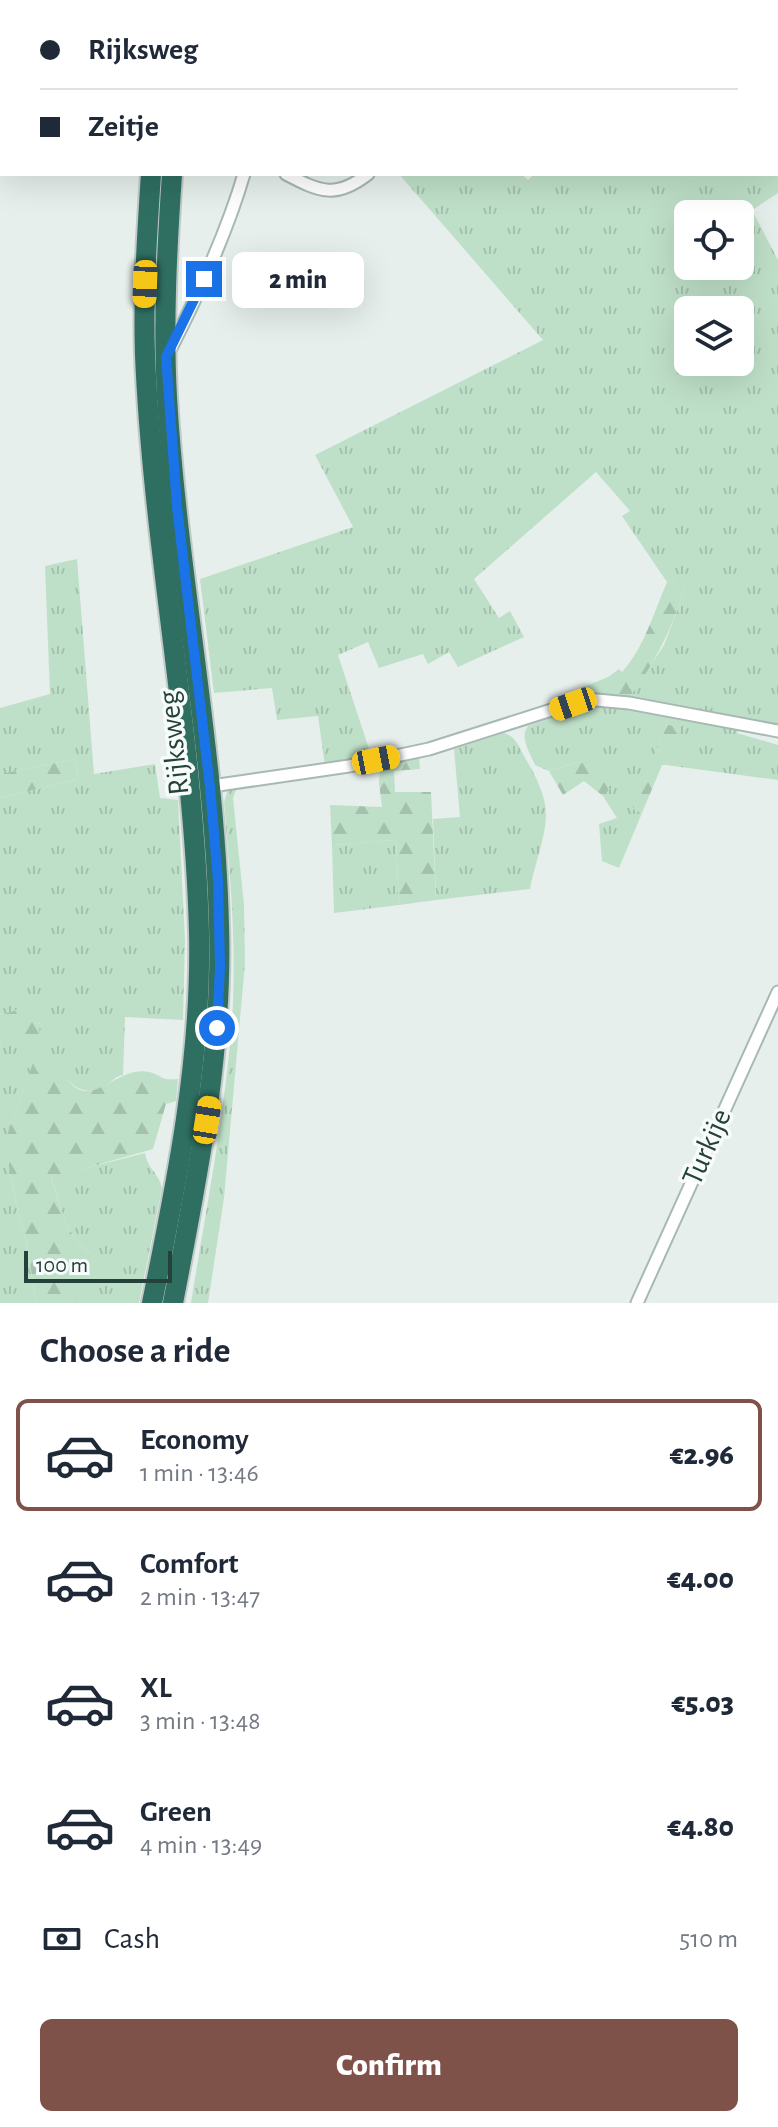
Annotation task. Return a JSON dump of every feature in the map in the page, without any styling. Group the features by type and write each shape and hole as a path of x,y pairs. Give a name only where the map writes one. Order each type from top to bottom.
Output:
{"highway":[{"name":"Rijksweg","path":"151,176 145,307 148,400 189,789 199,933 197,1022 184,1132 152,1303"},
{"name":"Rijksweg","path":"172,176 167,250 166,357 177,507 210,787 219,928 216,1048 203,1145 173,1303"}],"street":[{"path":"166,357 211,262 234,208 243,176"},
{"path":"291,176 326,191 346,188 365,176"},
{"path":"189,789 349,766 429,749 586,699 629,703 778,731"},
{"name":"Turkije","path":"637,1303 778,992"}],"green space":[{"path":"401,176 523,176 528,180 532,176 778,176 778,193 754,209 754,200 674,200 674,280 754,280 754,214 778,260 778,726 629,698 664,645 686,587 675,577 667,582 622,516 630,511 596,472 474,579 499,618 510,611 524,637 458,667 449,652 428,664 423,654 379,668 368,642 338,655 372,758 325,766 318,716 277,720 272,688 214,693 200,579 353,527 315,455 543,340"},
{"path":"77,559 94,774 155,764 160,798 178,800 185,940 183,1020 125,1017 123,1075 99,1089 81,1089 62,1071 33,1064 8,1132 8,1162 27,1244 36,1303 0,1303 0,1047 3,1036 40,1023 20,1009 0,1015 0,798 78,779 75,759 0,774 0,708 50,694 45,566"},
{"path":"675,577 683,580 686,587 680,603 655,658 629,698 582,696 579,693 581,688 619,669 622,672 630,662 648,629 667,582"},
{"path":"591,704 631,708 738,729 737,733 778,745 778,780 666,765 679,729 667,724 634,809 642,813 619,868 602,861 599,824 617,818 603,796 609,789 580,762 549,771 535,765 525,740 528,726"},
{"path":"667,724 680,729 642,813 633,809"},
{"path":"504,733 518,745 544,799 544,832 530,889 436,900 433,819 460,817 454,749"},
{"path":"419,757 420,769 394,771 395,792 431,792 436,900 399,905 396,840 332,845 330,805 382,807 380,765"},
{"path":"75,759 78,779 0,798 0,774"},
{"path":"580,762 593,768 610,789 603,796 584,781 563,795 549,771"},
{"path":"237,787 233,798 244,905 245,963 224,1198 208,1303 191,1303 229,1056 233,938 224,802 228,790"},
{"path":"396,840 399,905 334,913 332,845"},
{"path":"20,1009 38,1012 40,1037 3,1036 0,1047 0,1015"},
{"path":"33,1063 63,1071 72,1085 82,1090 92,1091 136,1072 178,1079 176,1101 166,1104 153,1149 51,1178 66,1224 77,1242 97,1262 98,1272 90,1283 90,1303 36,1303 27,1244 8,1162 8,1132"},
{"path":"145,1153 162,1188 139,1303 90,1303 90,1283 97,1272 93,1255 77,1242 66,1224 51,1177"}],"route":[{"path":"204,279 166,357 177,507 218,881 220,967 217,1028"}]}
